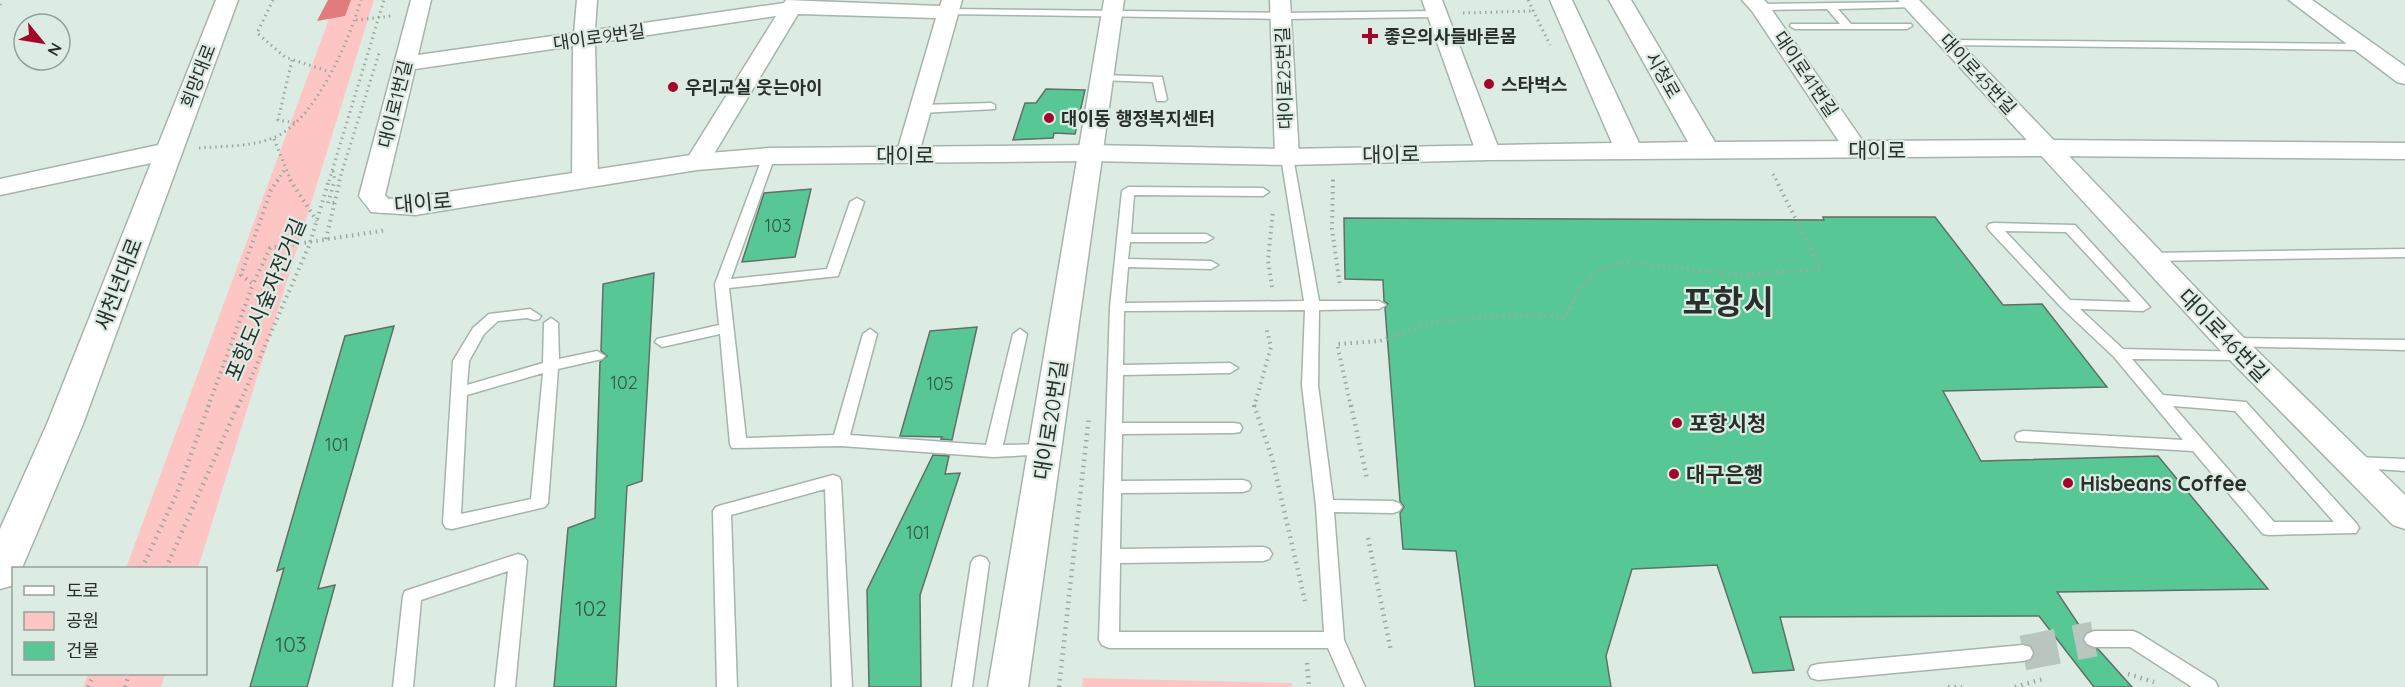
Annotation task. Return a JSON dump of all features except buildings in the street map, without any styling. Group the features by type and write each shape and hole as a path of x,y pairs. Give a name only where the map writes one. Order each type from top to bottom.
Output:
{"street":[{"name":"희망대로","path":"168,151 227,0"},
{"name":"대이로1번길","path":"387,217 372,196 421,0"},
{"path":"585,179 584,40 587,0"},
{"path":"1561,0 1629,151"},
{"name":"시청로","path":"1620,0 1706,150"},
{"path":"2299,0 2405,77"},
{"name":"대이로41번길","path":"1756,3 1857,150"},
{"path":"697,162 794,4"},
{"name":"대이로9번길","path":"405,64 584,40 794,4 950,6"},
{"path":"908,155 950,6"},
{"name":"대이로20번길","path":"1008,687 1113,7"},
{"path":"1434,7 1488,152"},
{"name":"대이로25번길","path":"1282,8 1287,157"},
{"name":"대이로45번길","path":"1909,10 1950,43 2048,148"},
{"name":"대이로","path":"387,217 415,206 697,162 769,156 1091,153 1287,157 1488,152 2048,148 2405,151"},
{"name":"대이로46번길","path":"2048,148 2237,349 2349,463 2405,516"},
{"path":"0,187 168,151"},
{"name":"새천년대로","path":"0,574 65,424 168,151"}],"lane":[{"path":"1756,3 1909,10"},
{"path":"950,6 1434,7"},
{"path":"1830,6 1848,27"},
{"path":"1795,26 1848,27 1909,10"},
{"path":"1950,43 2365,47"},
{"path":"1102,78 1158,79 1161,99"},
{"path":"921,109 991,107"},
{"path":"769,156 722,284 738,444 841,440 993,451 1045,450"},
{"path":"1287,157 1312,305 1310,385 1325,506 1334,640 1355,687"},
{"path":"1268,196 1128,191 1117,307 1109,640 1334,640"},
{"path":"722,284 833,273 857,202"},
{"path":"2066,304 2143,307 2070,228 1994,227 2066,304 2119,354 2158,400 2270,529 2350,528 2240,406 2158,400"},
{"path":"1124,238 1206,238"},
{"path":"2149,257 2405,253"},
{"path":"1122,263 1211,265"},
{"path":"1117,307 1379,304"},
{"path":"534,316 530,313 494,317 478,331 461,361 452,523 539,503 551,366 551,323"},
{"path":"662,342 727,328"},
{"path":"841,440 870,334"},
{"path":"993,451 1020,334"},
{"path":"2119,354 2405,345"},
{"path":"460,392 551,366 597,356"},
{"path":"1116,370 1230,368"},
{"path":"1114,429 1234,428"},
{"path":"2023,438 2199,446"},
{"path":"2349,463 2405,465"},
{"path":"727,687 722,511 833,481 842,687"},
{"path":"1113,487 1243,486"},
{"path":"1325,506 1393,507"},
{"path":"1111,556 1263,554"},
{"path":"403,687 412,596 518,561 505,687"},
{"path":"962,687 980,563"},
{"path":"2094,639 2133,639 2208,687"},
{"path":"1818,672 2023,653"}],"path":[{"path":"0,4 2,0"},
{"path":"273,0 257,33 285,57 330,72"},
{"path":"168,151 274,139 297,123 330,72 356,20 361,0"},
{"name":"포항도시숲자전거길","path":"166,567 310,243 384,0"},
{"path":"1434,7 1534,11"},
{"path":"388,26 394,8"},
{"path":"356,20 391,16"},
{"path":"326,239 334,203 381,45"},
{"path":"292,59 278,120 297,123"},
{"path":"274,139 292,184 316,222"},
{"path":"333,167 335,181 328,203 334,203"},
{"path":"253,284 241,274 271,190 285,168"},
{"path":"1367,479 1337,344 1380,341 1433,322 1516,315 1565,317 1579,286 1597,270 1614,263 1656,262 1714,273 1769,276 1821,269 1773,174"},
{"path":"1332,179 1332,229 1341,288"},
{"path":"1268,196 1268,260 1272,289"},
{"path":"142,567 177,493 253,284 270,248 326,239 387,217"},
{"path":"1266,327 1271,347 1254,406 1272,458 1305,604"},
{"path":"1059,687 1089,410"},
{"path":"1368,538 1391,651"},
{"path":"1307,663 1309,687"},
{"path":"2128,674 2158,683"},
{"path":"2015,687 2043,678"},
{"path":"1948,687 1962,687"}],"green space":[{"path":"336,0 374,0 198,567 126,567"},
{"path":"88,675 165,675 161,687 83,687"},
{"path":"1083,678 1292,683 1292,687 1082,687"}],"shaded area":[{"path":"328,0 351,0 345,16 317,21"}],"tunnel":[{"path":"2023,653 2094,639"}],"place":[{"name":"좋은의사들바른몸","path":"1370,36"},
{"name":"스타벅스","path":"1489,84"},
{"name":"우리교실 웃는아이","path":"673,87"},
{"name":"대이동 행정복지센터","path":"1049,118"},
{"name":"포항시청","path":"1677,423"},
{"name":"대구은행","path":"1674,474"},
{"name":"Hisbeans Coffee","path":"2068,483"}],"district":[{"name":"포항시","path":"1728,301"}]}
